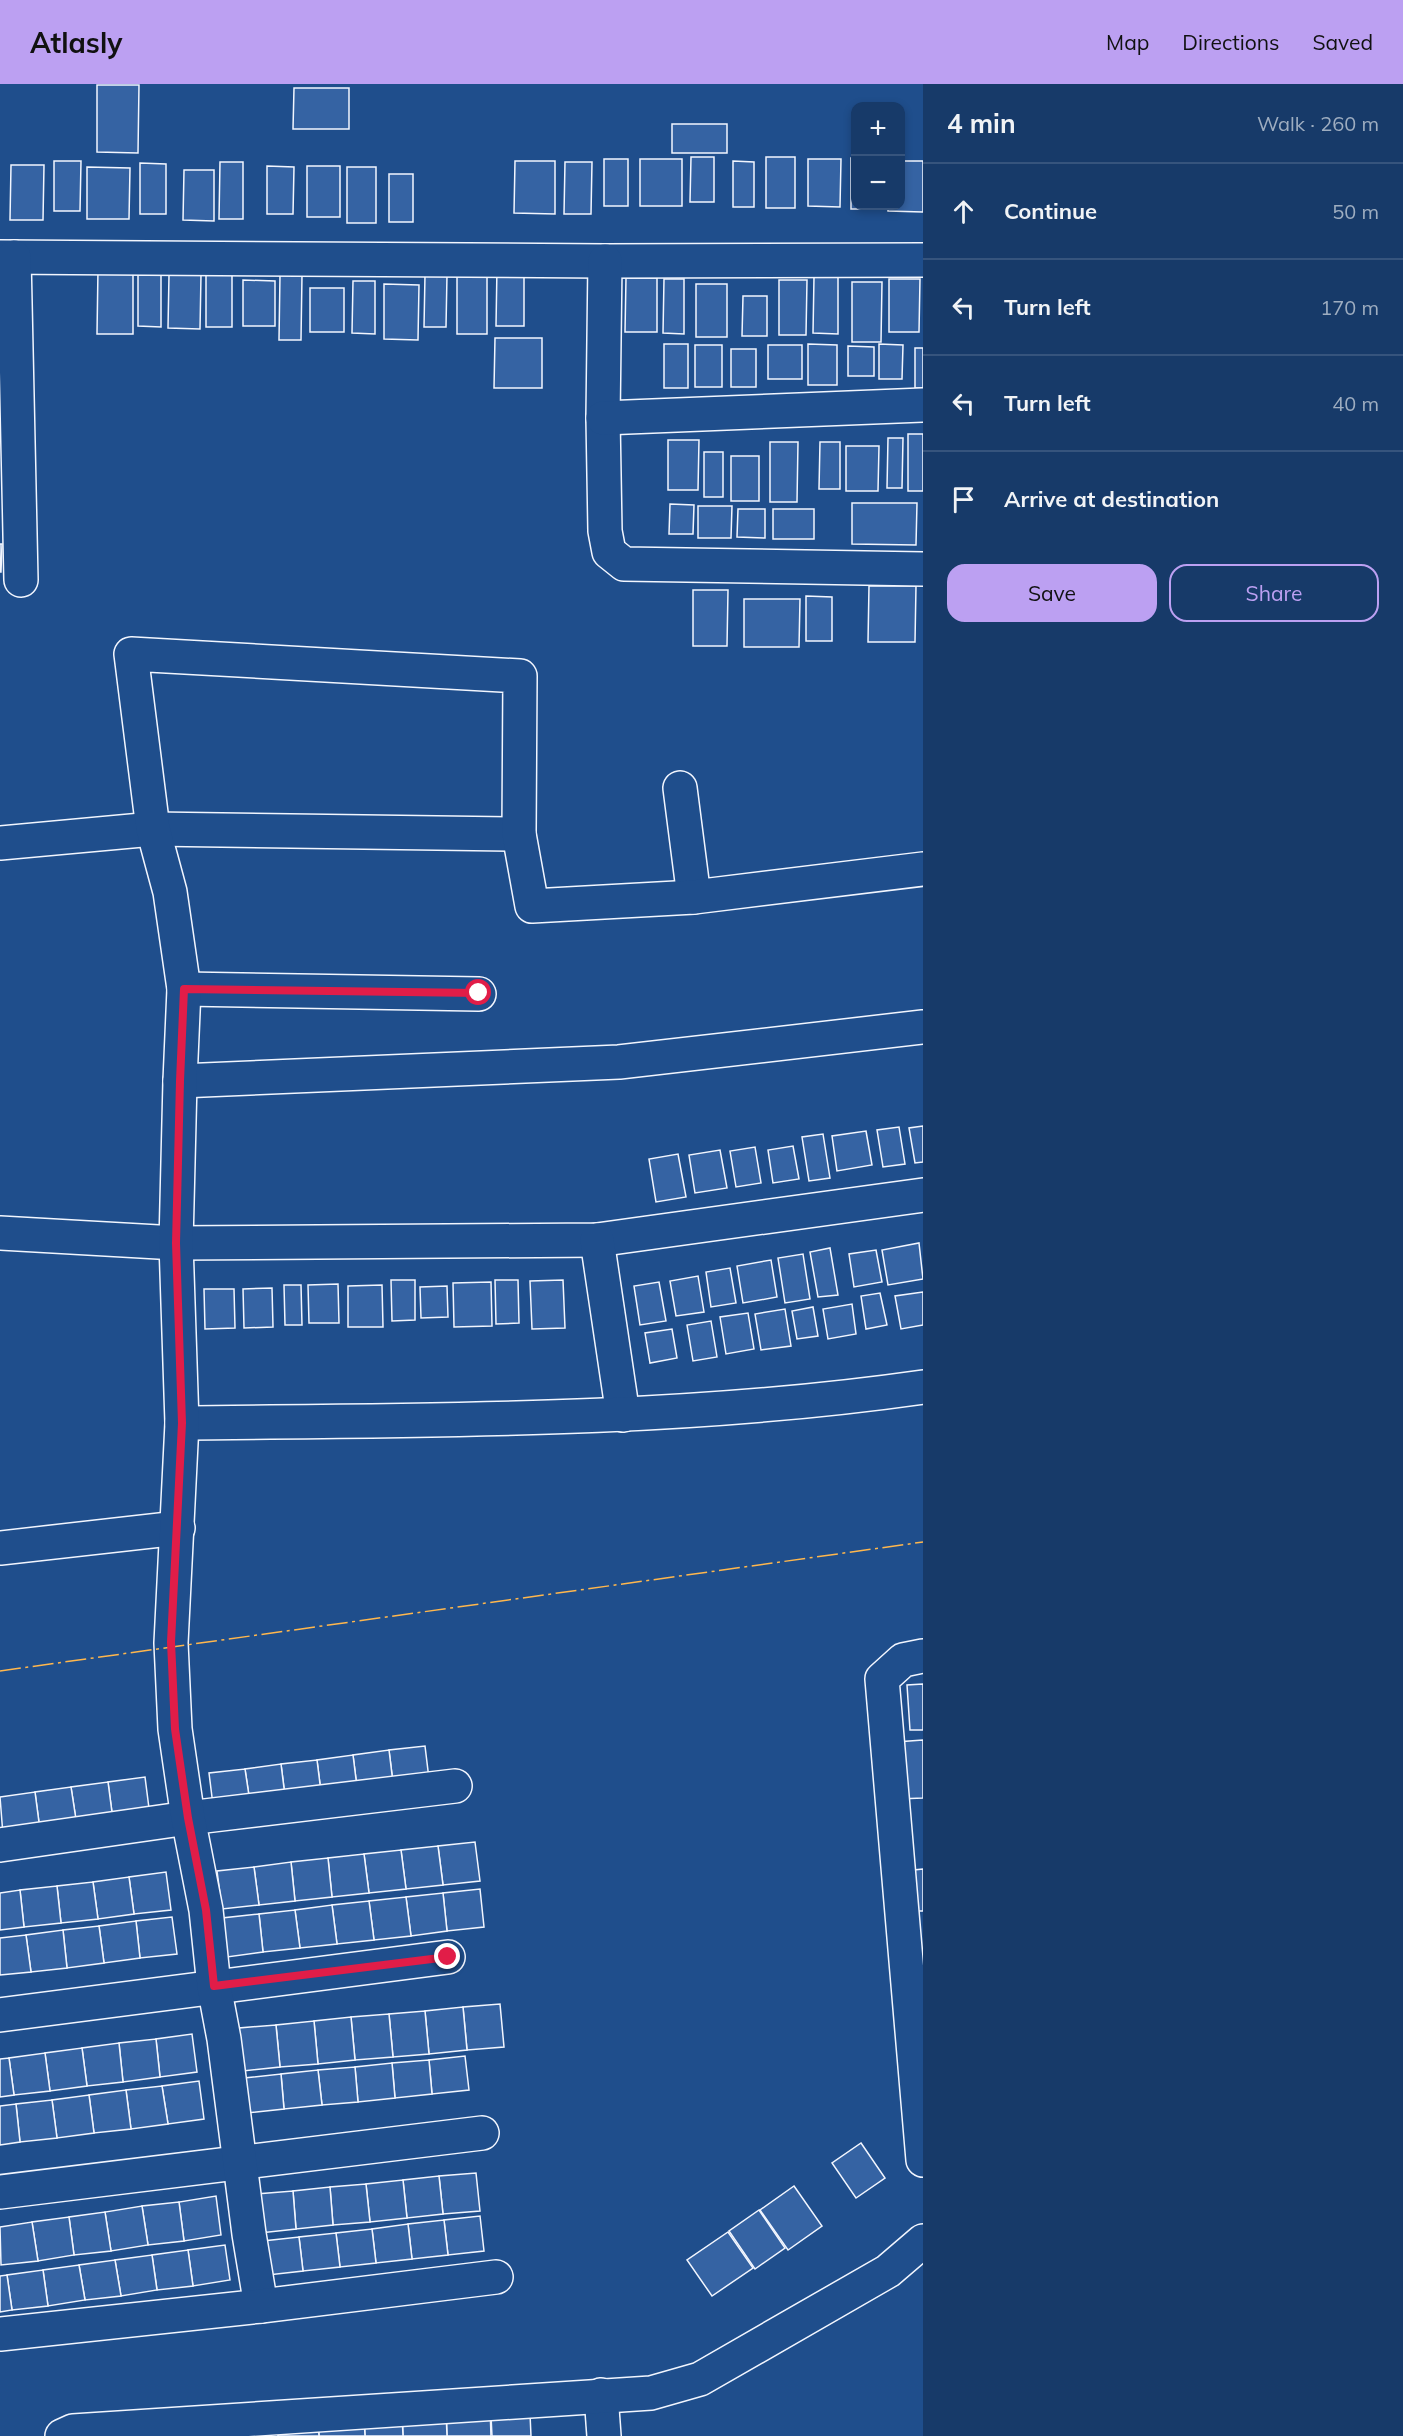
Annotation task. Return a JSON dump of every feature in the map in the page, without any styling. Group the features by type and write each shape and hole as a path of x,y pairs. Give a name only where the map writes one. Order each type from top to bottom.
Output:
{"street":[{"path":"21,580 7,257 605,261 923,260"},
{"path":"605,261 603,418 605,531 609,552 624,564 923,569"},
{"path":"603,418 923,405"},
{"path":"261,2306 239,2162 224,2039 214,1986 206,1910 188,1818 175,1729 171,1642 182,1423 176,1243 184,989 170,892 153,829 131,654 520,676 519,834 532,906 694,897 923,869"},
{"path":"680,788 694,897"},
{"path":"0,843 153,829 519,834"},
{"path":"184,989 479,993"},
{"path":"180,1081 619,1062 923,1028"},
{"path":"0,1233 176,1243 597,1240 923,1195"},
{"path":"597,1240 623,1414"},
{"path":"182,1423 462,1420 623,1414 853,1397 923,1387"},
{"path":"0,1548 178,1528"},
{"path":"923,1656 903,1660 882,1679 910,1853 923,2160"},
{"path":"0,1845 188,1818 455,1786"},
{"path":"0,2015 448,1957"},
{"path":"0,2192 482,2133"},
{"path":"62,2436 73,2431 84,2430 651,2393 700,2379 888,2271 923,2241"},
{"path":"0,2334 261,2306 496,2277"},
{"path":"601,2396 603,2436"}],"building":[{"path":"97,85 139,85 138,153 97,152"},
{"path":"294,88 349,88 349,129 293,129"},
{"path":"672,124 727,124 727,153 672,153"},
{"path":"691,157 714,157 714,202 690,202"},
{"path":"766,157 795,157 795,208 766,208"},
{"path":"604,159 628,159 628,206 604,206"},
{"path":"640,159 682,159 682,206 640,206"},
{"path":"808,159 841,159 840,207 808,206"},
{"path":"54,161 81,161 80,211 54,211"},
{"path":"515,161 555,161 555,214 514,213"},
{"path":"733,161 754,162 754,207 733,207"},
{"path":"905,161 923,161 923,212 888,211 905,210"},
{"path":"220,162 243,162 243,219 219,219"},
{"path":"565,162 592,162 591,214 564,214"},
{"path":"140,163 166,164 166,214 140,214"},
{"path":"11,165 44,165 43,220 10,220"},
{"path":"267,166 294,167 293,214 267,214"},
{"path":"307,166 340,166 340,217 307,217"},
{"path":"87,167 130,168 129,219 87,219"},
{"path":"347,167 376,167 376,223 347,223"},
{"path":"184,170 214,170 214,221 183,220"},
{"path":"389,174 413,174 413,222 389,222"},
{"path":"497,267 524,267 524,326 496,326"},
{"path":"98,269 133,269 133,334 97,334"},
{"path":"206,273 232,273 232,327 206,327"},
{"path":"138,275 161,275 161,327 138,326"},
{"path":"169,275 201,275 200,329 168,328"},
{"path":"280,275 302,275 301,340 279,340"},
{"path":"425,275 447,275 446,327 424,327"},
{"path":"457,276 487,277 487,334 457,334"},
{"path":"814,277 838,277 838,334 813,333"},
{"path":"626,278 657,278 657,332 625,332"},
{"path":"664,279 684,279 684,334 663,333"},
{"path":"889,279 920,279 919,332 889,332"},
{"path":"243,280 275,281 275,326 243,326"},
{"path":"779,280 807,280 806,335 779,335"},
{"path":"353,281 375,281 375,334 352,333"},
{"path":"852,282 882,282 881,342 852,342"},
{"path":"384,284 419,285 418,340 384,339"},
{"path":"696,284 727,284 727,337 696,337"},
{"path":"310,288 344,288 344,332 310,332"},
{"path":"743,296 767,296 767,336 742,336"},
{"path":"495,338 542,338 542,388 494,388"},
{"path":"664,344 688,344 688,388 664,388"},
{"path":"808,344 837,345 837,385 808,385"},
{"path":"879,344 903,345 902,379 879,379"},
{"path":"695,345 722,345 722,387 695,387"},
{"path":"768,345 802,345 802,379 768,379"},
{"path":"848,346 874,347 874,376 848,376"},
{"path":"915,348 923,348 923,388 915,388"},
{"path":"731,349 756,349 756,387 731,387"},
{"path":"908,434 923,434 923,491 908,491"},
{"path":"888,438 903,438 902,488 887,488"},
{"path":"668,440 699,440 698,490 668,490"},
{"path":"770,442 798,442 797,502 770,502"},
{"path":"820,442 840,442 840,489 819,489"},
{"path":"846,446 879,446 878,491 846,491"},
{"path":"704,452 723,452 723,497 704,497"},
{"path":"731,456 759,456 759,501 731,501"},
{"path":"852,503 917,503 916,545 852,544"},
{"path":"670,504 694,505 693,534 669,534"},
{"path":"698,506 732,506 731,538 698,538"},
{"path":"738,509 765,509 765,538 737,537"},
{"path":"773,509 814,509 814,539 773,539"},
{"path":"0,544 2,544 1,572 0,572"},
{"path":"869,586 916,586 915,642 868,642"},
{"path":"693,590 728,590 727,646 693,646"},
{"path":"806,596 832,597 832,641 806,641"},
{"path":"744,599 800,599 799,647 744,647"},
{"path":"923,1126 923,1162 915,1163 909,1128"},
{"path":"899,1127 905,1164 883,1167 877,1130"},
{"path":"866,1131 872,1165 837,1171 832,1136"},
{"path":"823,1134 830,1178 809,1181 802,1137"},
{"path":"793,1146 799,1179 773,1183 768,1150"},
{"path":"755,1147 761,1183 736,1187 730,1151"},
{"path":"720,1150 727,1188 695,1193 689,1155"},
{"path":"678,1154 686,1197 656,1202 649,1159"},
{"path":"919,1243 923,1279 888,1285 882,1250"},
{"path":"830,1248 838,1295 818,1297 810,1252"},
{"path":"876,1250 882,1282 854,1287 849,1254"},
{"path":"803,1254 810,1299 785,1303 778,1258"},
{"path":"771,1260 777,1297 743,1303 737,1266"},
{"path":"730,1268 736,1303 711,1307 706,1272"},
{"path":"698,1276 704,1312 676,1316 670,1281"},
{"path":"391,1280 415,1280 415,1320 392,1321"},
{"path":"495,1280 518,1280 519,1323 496,1324"},
{"path":"563,1280 565,1328 532,1329 530,1281"},
{"path":"491,1282 492,1326 454,1327 453,1283"},
{"path":"659,1282 666,1321 640,1325 634,1286"},
{"path":"338,1284 339,1323 309,1323 308,1285"},
{"path":"284,1285 301,1285 302,1325 285,1325"},
{"path":"382,1285 383,1327 348,1327 348,1286"},
{"path":"447,1286 448,1317 421,1318 420,1287"},
{"path":"272,1288 273,1327 244,1328 243,1289"},
{"path":"204,1289 234,1289 235,1328 205,1329"},
{"path":"923,1292 923,1325 901,1329 895,1296"},
{"path":"880,1293 887,1325 866,1329 861,1296"},
{"path":"852,1304 856,1334 828,1339 823,1309"},
{"path":"813,1307 818,1336 797,1339 792,1311"},
{"path":"785,1309 791,1346 761,1350 755,1314"},
{"path":"748,1313 754,1349 726,1354 720,1317"},
{"path":"711,1321 717,1357 693,1361 687,1325"},
{"path":"672,1329 677,1358 650,1363 645,1333"},
{"path":"923,1684 923,1730 910,1730 907,1685"},
{"path":"923,1740 923,1798 899,1799 896,1742"},
{"path":"425,1746 430,1787 394,1791 389,1750"},
{"path":"389,1750 394,1791 358,1795 353,1755"},
{"path":"353,1755 358,1795 322,1800 317,1760"},
{"path":"317,1760 322,1800 286,1804 281,1764"},
{"path":"281,1764 286,1804 251,1809 245,1769"},
{"path":"245,1769 251,1809 214,1813 209,1773"},
{"path":"145,1777 150,1816 113,1820 108,1782"},
{"path":"108,1782 113,1820 77,1826 71,1787"},
{"path":"71,1787 77,1826 40,1830 35,1792"},
{"path":"35,1792 40,1830 3,1835 0,1797"},
{"path":"475,1842 480,1881 443,1885 438,1846"},
{"path":"438,1846 443,1885 406,1889 401,1850"},
{"path":"401,1850 406,1889 369,1893 364,1854"},
{"path":"364,1854 369,1893 332,1897 328,1858"},
{"path":"328,1858 332,1897 295,1901 291,1862"},
{"path":"291,1862 295,1901 259,1905 254,1867"},
{"path":"254,1867 259,1905 222,1909 217,1871"},
{"path":"923,1869 923,1911 916,1911 914,1870"},
{"path":"166,1872 171,1910 134,1914 129,1877"},
{"path":"129,1877 134,1914 98,1919 93,1882"},
{"path":"93,1882 98,1919 61,1923 57,1886"},
{"path":"57,1886 61,1923 24,1927 20,1890"},
{"path":"480,1889 484,1927 447,1931 443,1893"},
{"path":"20,1890 24,1927 0,1930 0,1893"},
{"path":"443,1893 447,1931 411,1936 406,1897"},
{"path":"406,1897 411,1936 374,1940 369,1901"},
{"path":"369,1901 374,1940 337,1944 332,1905"},
{"path":"332,1905 337,1944 300,1948 295,1910"},
{"path":"295,1910 300,1948 263,1952 259,1914"},
{"path":"259,1914 263,1952 227,1957 222,1918"},
{"path":"172,1917 177,1954 140,1958 136,1921"},
{"path":"136,1921 140,1958 104,1963 99,1926"},
{"path":"99,1926 104,1963 67,1968 63,1930"},
{"path":"63,1930 67,1968 31,1972 26,1935"},
{"path":"26,1935 31,1972 0,1975 0,1938"},
{"path":"500,2004 504,2047 467,2050 463,2007"},
{"path":"463,2007 467,2050 429,2054 425,2011"},
{"path":"425,2011 429,2054 393,2057 389,2014"},
{"path":"389,2014 393,2057 355,2060 351,2017"},
{"path":"351,2017 355,2060 318,2064 314,2021"},
{"path":"314,2021 318,2064 280,2067 276,2025"},
{"path":"276,2025 280,2067 243,2071 239,2028"},
{"path":"192,2034 197,2072 160,2077 156,2039"},
{"path":"156,2039 160,2077 123,2082 119,2043"},
{"path":"119,2043 123,2082 87,2086 82,2048"},
{"path":"82,2048 87,2086 50,2091 45,2053"},
{"path":"45,2053 50,2091 14,2095 9,2058"},
{"path":"465,2056 469,2090 432,2094 429,2060"},
{"path":"9,2058 14,2095 0,2097 0,2059"},
{"path":"429,2060 432,2094 395,2098 392,2063"},
{"path":"392,2063 395,2098 358,2102 355,2067"},
{"path":"355,2067 358,2102 322,2105 318,2070"},
{"path":"318,2070 322,2105 284,2109 281,2074"},
{"path":"281,2074 284,2109 247,2113 244,2078"},
{"path":"199,2081 204,2119 168,2124 162,2086"},
{"path":"162,2086 168,2124 131,2129 126,2090"},
{"path":"126,2090 131,2129 94,2133 89,2095"},
{"path":"89,2095 94,2133 57,2138 52,2100"},
{"path":"52,2100 57,2138 20,2142 16,2104"},
{"path":"16,2104 20,2142 0,2145 0,2106"},
{"path":"861,2143 885,2178 856,2198 832,2163"},
{"path":"476,2173 480,2211 443,2214 439,2176"},
{"path":"439,2176 443,2214 407,2218 403,2180"},
{"path":"403,2180 407,2218 370,2222 366,2184"},
{"path":"366,2184 370,2222 333,2225 330,2187"},
{"path":"794,2186 822,2226 788,2250 760,2210"},
{"path":"330,2187 333,2225 296,2229 293,2191"},
{"path":"293,2191 296,2229 260,2233 256,2194"},
{"path":"216,2196 221,2235 184,2241 179,2202"},
{"path":"179,2202 184,2241 148,2245 142,2206"},
{"path":"142,2206 148,2245 111,2251 105,2212"},
{"path":"759,2210 785,2248 755,2269 729,2231"},
{"path":"105,2212 111,2251 74,2255 69,2217"},
{"path":"480,2216 484,2251 448,2255 444,2220"},
{"path":"69,2217 74,2255 38,2261 32,2222"},
{"path":"444,2220 448,2255 412,2259 408,2224"},
{"path":"32,2222 38,2261 1,2265 0,2227"},
{"path":"408,2224 412,2259 376,2263 372,2229"},
{"path":"372,2229 376,2263 340,2267 336,2233"},
{"path":"728,2232 753,2268 712,2296 687,2260"},
{"path":"336,2233 340,2267 303,2271 299,2237"},
{"path":"299,2237 303,2271 268,2275 263,2241"},
{"path":"225,2245 230,2280 193,2286 188,2250"},
{"path":"188,2250 193,2286 157,2290 152,2255"},
{"path":"152,2255 157,2290 121,2296 115,2260"},
{"path":"115,2260 121,2296 85,2300 79,2265"},
{"path":"79,2265 85,2300 48,2306 43,2270"},
{"path":"43,2270 48,2306 12,2310 7,2275"},
{"path":"7,2275 12,2310 0,2312 0,2276"},
{"path":"490,2407 491,2436 447,2436 446,2409"},
{"path":"446,2410 447,2436 403,2436 402,2412"},
{"path":"402,2413 403,2436 365,2436 364,2415"},
{"path":"530,2414 531,2436 492,2436 491,2416"},
{"path":"364,2416 365,2436 319,2436 318,2418"},
{"path":"318,2421 319,2436 278,2436 277,2423"}],"power":[{"path":"0,1671 923,1542"}],"route":[{"path":"448,1957 214,1986 206,1910 188,1818 175,1729 171,1642 180,1500 182,1423 176,1243 180,1081 184,989 479,993"}]}
